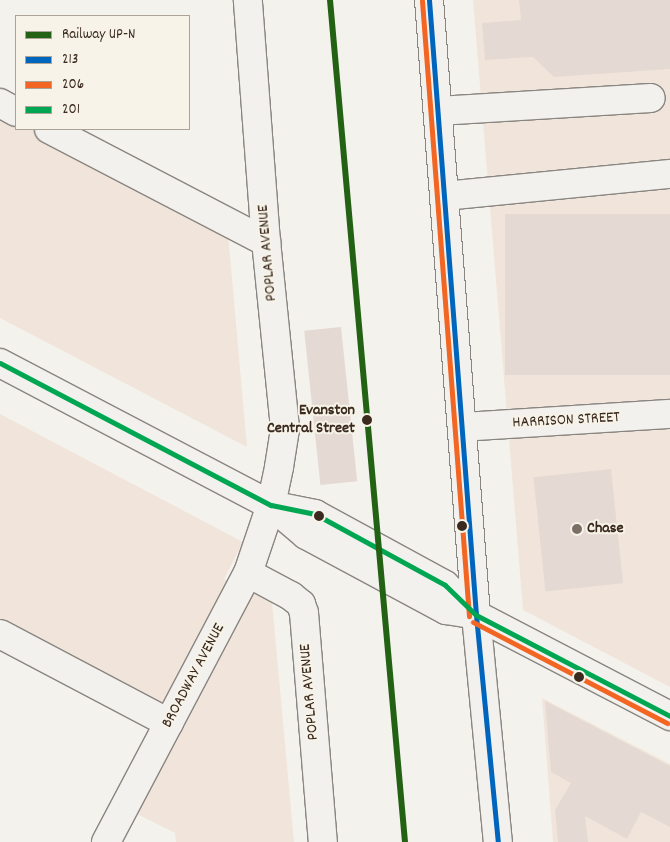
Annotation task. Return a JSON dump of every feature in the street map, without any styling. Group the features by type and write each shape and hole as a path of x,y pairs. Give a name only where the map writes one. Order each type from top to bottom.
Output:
{"main road":[{"name":"POPLAR AVENUE","path":"248,0 266,242 285,428 271,505"},
{"path":"430,0 476,615 498,842"},
{"path":"438,111 651,98"},
{"path":"0,103 15,111"},
{"path":"51,130 266,242"},
{"path":"444,196 670,174"},
{"path":"0,363 271,505 314,514 445,585 476,615 670,716"},
{"name":"HARRISON STREET","path":"462,427 670,414"},
{"name":"BROADWAY AVENUE","path":"106,842 248,574 271,505"},
{"name":"POPLAR AVENUE","path":"248,574 291,596 301,604 304,614 323,842"},
{"path":"0,634 169,723"}],"shaded area":[{"path":"473,0 670,0 670,687 523,610"},
{"path":"0,95 15,102 15,130 68,130 226,211 247,447 0,318"},
{"path":"0,414 243,542 224,579 272,602 294,842 176,842 175,833 127,809 171,727 0,634"},
{"path":"542,698 670,764 670,842 553,842"}],"building":[{"path":"519,0 670,0 670,69 554,77 533,57 485,60 482,23 521,20"},
{"path":"505,214 670,214 670,375 505,375"},
{"name":"Evanston Central Street","path":"341,327 357,481 320,485 304,331"},
{"name":"Chase","path":"611,469 623,583 545,592 533,477"},
{"path":"545,701 670,766 670,827 641,812 627,839 585,816 588,842 558,842 555,810 571,783 551,772"}],"rail line":[{"name":"UP-N","path":"330,0 405,842"}],"transit line":[{"name":"213","path":"429,0 476,615 498,842"},
{"name":"206","path":"422,1 469,616"},
{"name":"201","path":"0,363 271,505 315,514 445,585 476,615 670,716"},
{"name":"206","path":"473,622 667,723"}],"place":[{"name":"Evanston Central Street","path":"367,420"},
{"name":"Chase","path":"577,529"}]}
